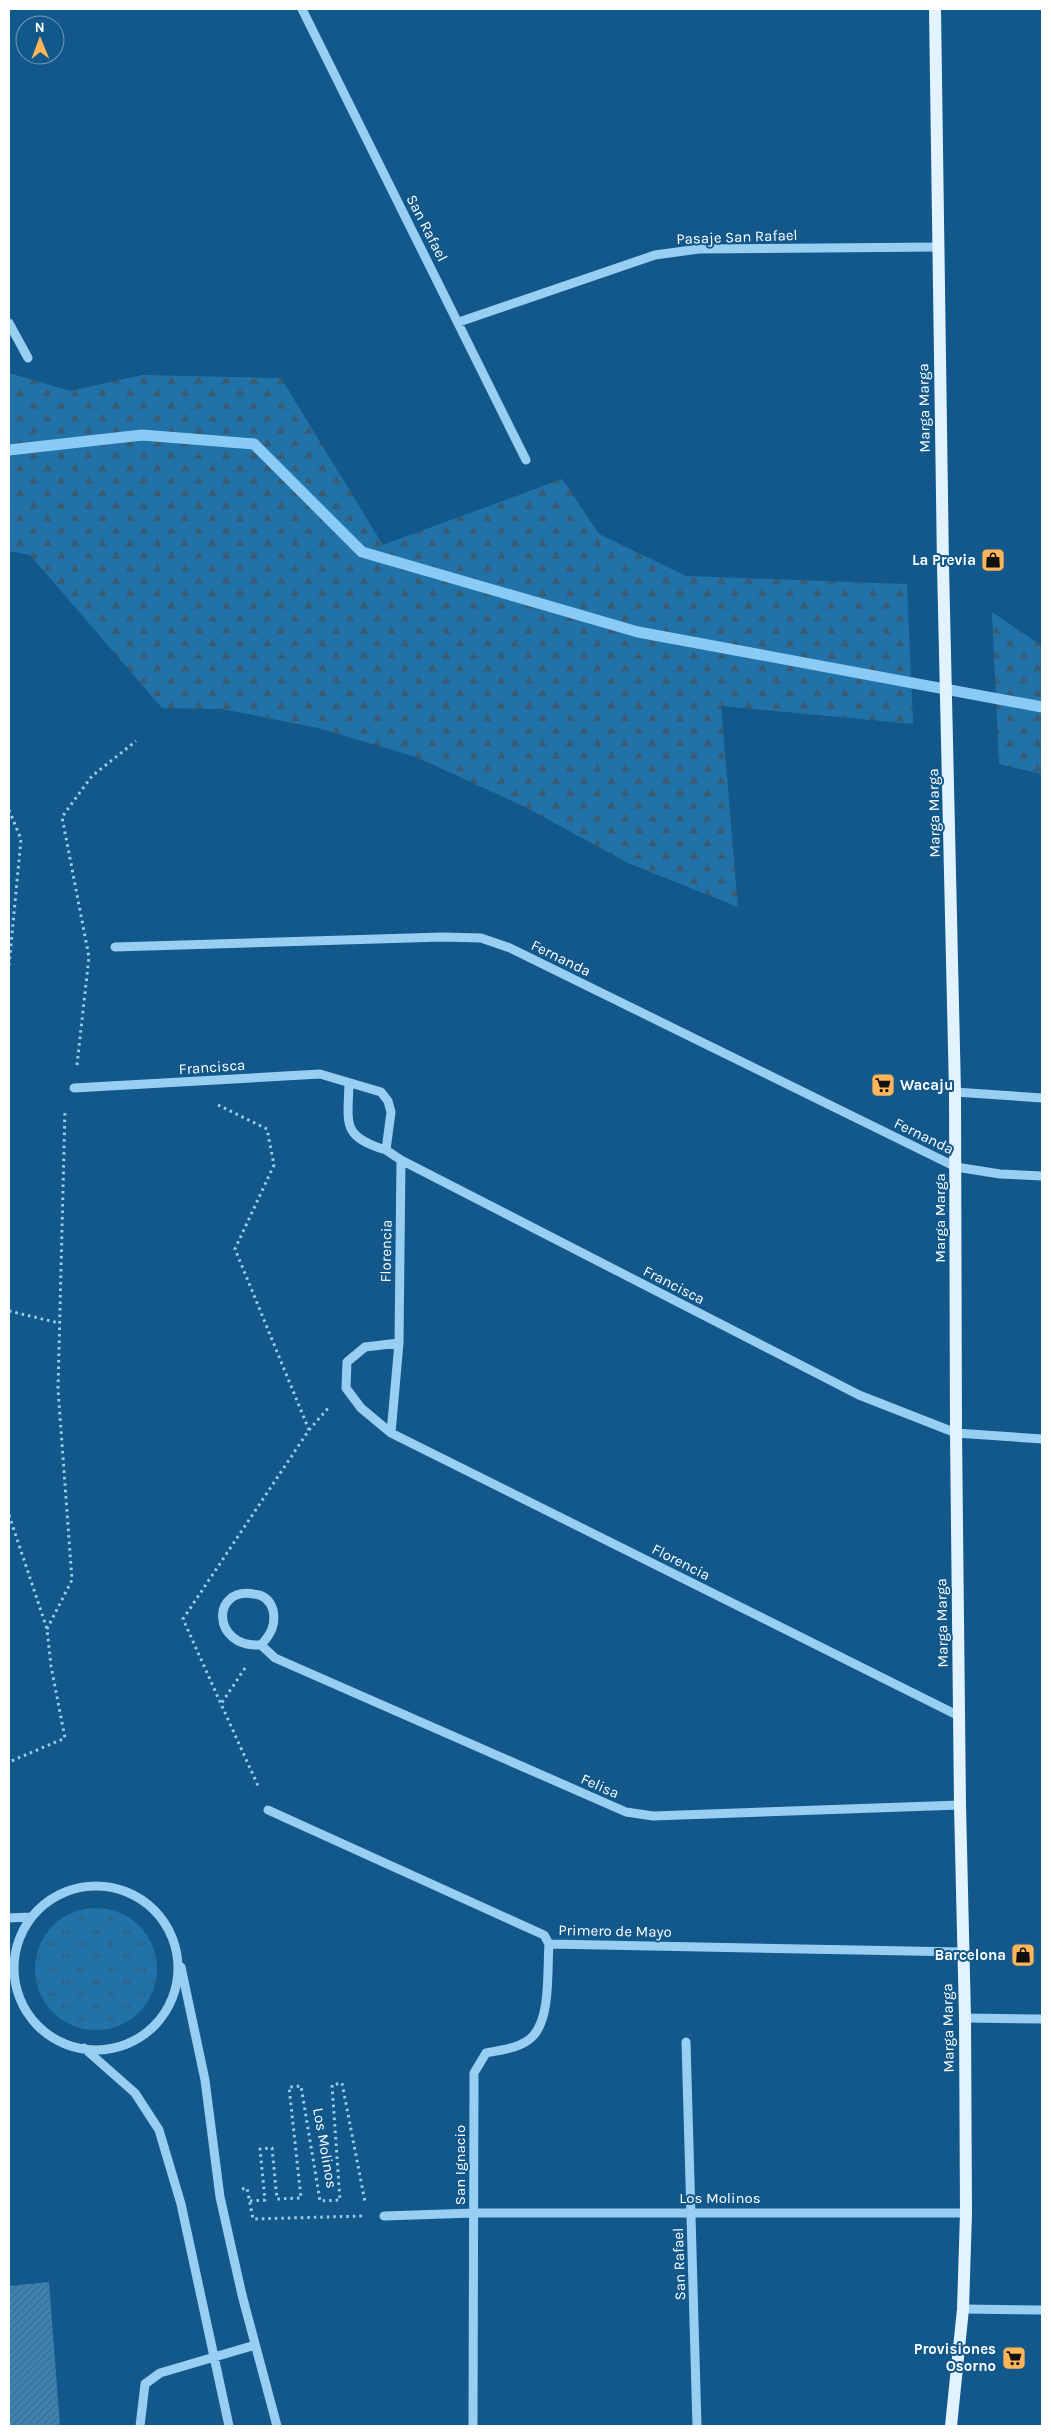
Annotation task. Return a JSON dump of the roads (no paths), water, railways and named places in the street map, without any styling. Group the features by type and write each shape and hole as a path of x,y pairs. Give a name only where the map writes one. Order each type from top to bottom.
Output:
{"main road":[{"name":"Marga Marga","path":"935,9 942,566 949,760 955,1092 959,1716 962,1952 965,2018 966,2213 963,2309 951,2426"}],"street":[{"name":"San Rafael","path":"302,9 526,460"},
{"name":"Pasaje San Rafael","path":"459,322 655,255 699,249 938,247"},
{"path":"9,323 28,358"},
{"name":"Fernanda","path":"115,947 442,937 481,938 510,948 956,1167 1000,1174 1042,1176"},
{"name":"Francisca","path":"74,1088 320,1074 381,1092 388,1101 392,1112 386,1150"},
{"name":"Francisca","path":"349,1083 349,1127 356,1137 368,1144 386,1150 401,1160 859,1395 956,1433 1042,1439"},
{"path":"955,1092 1042,1098"},
{"name":"Florencia","path":"392,1433 399,1342 401,1160"},
{"name":"Florencia","path":"399,1342 365,1347 347,1362 346,1388 361,1408 392,1433 959,1716"},
{"name":"Felisa","path":"261,1645 270,1634 274,1625 271,1605 267,1598 248,1593 239,1594 230,1599 222,1615 223,1626 228,1634 249,1646 261,1645 275,1658 626,1812 653,1816 960,1805"},
{"name":"Primero de Mayo","path":"268,1810 544,1935 549,1944 962,1952"},
{"path":"180,1963 172,2002 148,2033 111,2050 72,2048 37,2027 16,1993 12,1977 14,1953 30,1917 61,1892 101,1885 139,1897 167,1924 180,1963 205,2080 220,2197 255,2345 277,2426"},
{"path":"9,1918 30,1917"},
{"name":"San Ignacio","path":"472,2426 474,2073 486,2053 514,2047 532,2037 544,2019 549,1944"},
{"path":"965,2018 1042,2019"},
{"name":"San Rafael","path":"686,2042 697,2426"},
{"path":"83,2048 135,2093 159,2130 181,2204 229,2426"},
{"name":"Los Molinos","path":"384,2216 474,2213 966,2213"},
{"path":"963,2309 1042,2310"},
{"path":"140,2426 144,2384 160,2373 255,2345"}],"waterway":[{"path":"9,450 142,435 254,444 362,552 638,632 1042,707"}],"place":[{"name":"La Previa","path":"993,560"},
{"name":"Wacaju","path":"883,1085"},
{"name":"Barcelona","path":"1023,1955"},
{"name":"Provisiones Osorno","path":"1014,2358"}]}
